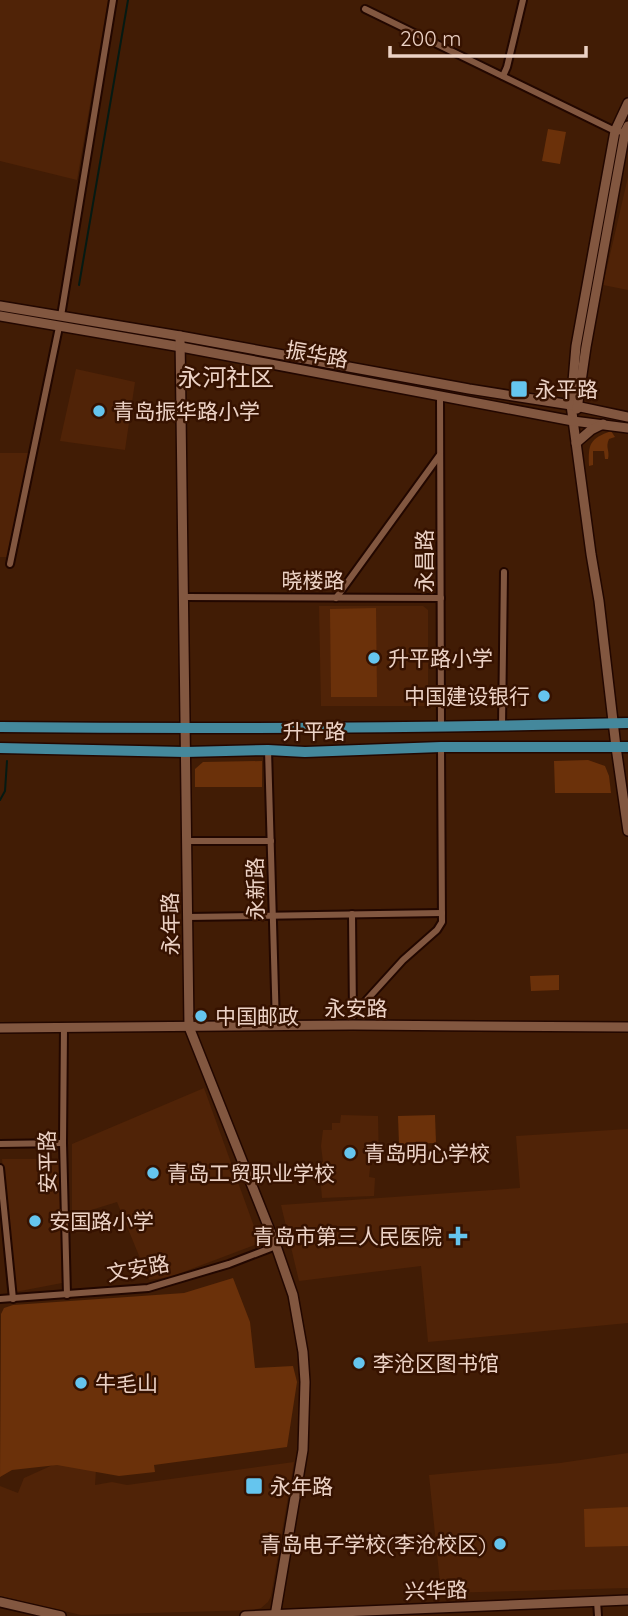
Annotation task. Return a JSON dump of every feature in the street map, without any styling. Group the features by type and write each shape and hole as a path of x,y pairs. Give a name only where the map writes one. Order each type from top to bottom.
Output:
{"main road":[{"name":"升平路","path":"0,727 186,729 628,723"},
{"name":"升平路","path":"0,748 305,752 441,747 628,747"}],"street":[{"path":"61,316 113,0"},
{"path":"503,76 523,0"},
{"path":"365,9 623,130"},
{"path":"628,103 576,346 573,421 628,831"},
{"name":"振华路","path":"0,306 180,335 628,417"},
{"name":"振华路","path":"0,316 181,347 573,421 628,428"},
{"path":"10,564 59,327"},
{"name":"永年路","path":"180,335 189,1027 276,1246 293,1295 303,1352 306,1411 302,1454 275,1615"},
{"name":"永昌路","path":"440,395 442,727"},
{"path":"576,443 603,424"},
{"path":"336,598 441,454"},
{"path":"502,726 504,572"},
{"name":"晓楼路","path":"184,597 441,598"},
{"path":"353,1015 442,922 441,747"},
{"name":"永新路","path":"268,750 276,1026"},
{"path":"186,841 271,841"},
{"path":"187,917 442,913"},
{"path":"352,914 353,1025"},
{"name":"永安路","path":"0,1028 353,1025 628,1027"},
{"name":"安平路","path":"64,1028 63,1143 67,1295"},
{"path":"0,1144 63,1143"},
{"path":"0,1168 3,1226 13,1299"},
{"name":"文安路","path":"0,1300 148,1288 229,1264 276,1246"},
{"name":"兴华路","path":"245,1616 628,1600"},
{"path":"597,1601 598,1616"},
{"path":"0,1602 61,1616"}],"shaded area":[{"path":"0,0 108,0 77,180 0,161"},
{"path":"548,129 566,132 560,164 542,161"},
{"path":"628,177 628,290 603,285"},
{"name":"青岛振华路小学","path":"76,369 135,382 125,450 60,441"},
{"path":"611,431 615,437 608,442 608,459 605,459 604,451 593,451 593,465 589,466 592,443"},
{"path":"0,453 31,453 8,557 0,557"},
{"name":"升平路小学","path":"319,606 423,606 428,610 428,706 321,706"},
{"path":"376,608 377,697 331,697 330,609"},
{"path":"588,760 605,766 611,793 555,793 554,761"},
{"path":"262,761 262,787 195,787 195,769 203,762"},
{"path":"559,975 559,990 531,991 530,976"},
{"name":"青岛工贸职业学校","path":"204,1088 260,1243 170,1277 149,1280 117,1202 72,1216 72,1144"},
{"name":"青岛明心学校","path":"341,1115 378,1116 379,1162 371,1160 369,1177 375,1178 374,1196 322,1198 319,1163 323,1162 323,1130 332,1130 332,1123 340,1123"},
{"path":"435,1115 436,1143 399,1144 398,1116"},
{"name":"青岛市第三人民医院","path":"628,1129 628,1323 428,1342 421,1266 299,1281 281,1205 520,1188 516,1136"},
{"name":"安国路小学","path":"2,1159 60,1159 62,1283 15,1292"},
{"path":"233,1278 250,1322 255,1368 293,1366 297,1382 287,1447 154,1465 155,1472 119,1476 57,1465 12,1470 0,1477 1,1314 4,1308 13,1305 184,1293"},
{"name":"青岛电子学校(李沧校区)","path":"628,1453 628,1588 441,1593 429,1475 560,1463"},
{"path":"294,1462 271,1596 261,1608 81,1615 0,1596 0,1486 18,1493 24,1478 55,1464 96,1470 95,1485 112,1482 127,1485"},
{"path":"628,1507 628,1546 585,1547 584,1509"}],"waterway":[{"path":"79,285 128,0"},
{"path":"0,800 5,791 7,761"}],"place":[{"name":"永平路","path":"519,389"},
{"name":"青岛振华路小学","path":"99,411"},
{"name":"升平路小学","path":"374,658"},
{"name":"中国建设银行","path":"544,696"},
{"name":"中国邮政","path":"201,1016"},
{"name":"青岛明心学校","path":"350,1153"},
{"name":"青岛工贸职业学校","path":"153,1173"},
{"name":"安国路小学","path":"35,1221"},
{"name":"青岛市第三人民医院","path":"458,1236"},
{"name":"李沧区图书馆","path":"359,1363"},
{"name":"牛毛山","path":"81,1383"},
{"name":"永年路","path":"254,1486"},
{"name":"青岛电子学校(李沧校区)","path":"500,1544"}],"district":[{"name":"永河社区","path":"226,377"}]}
